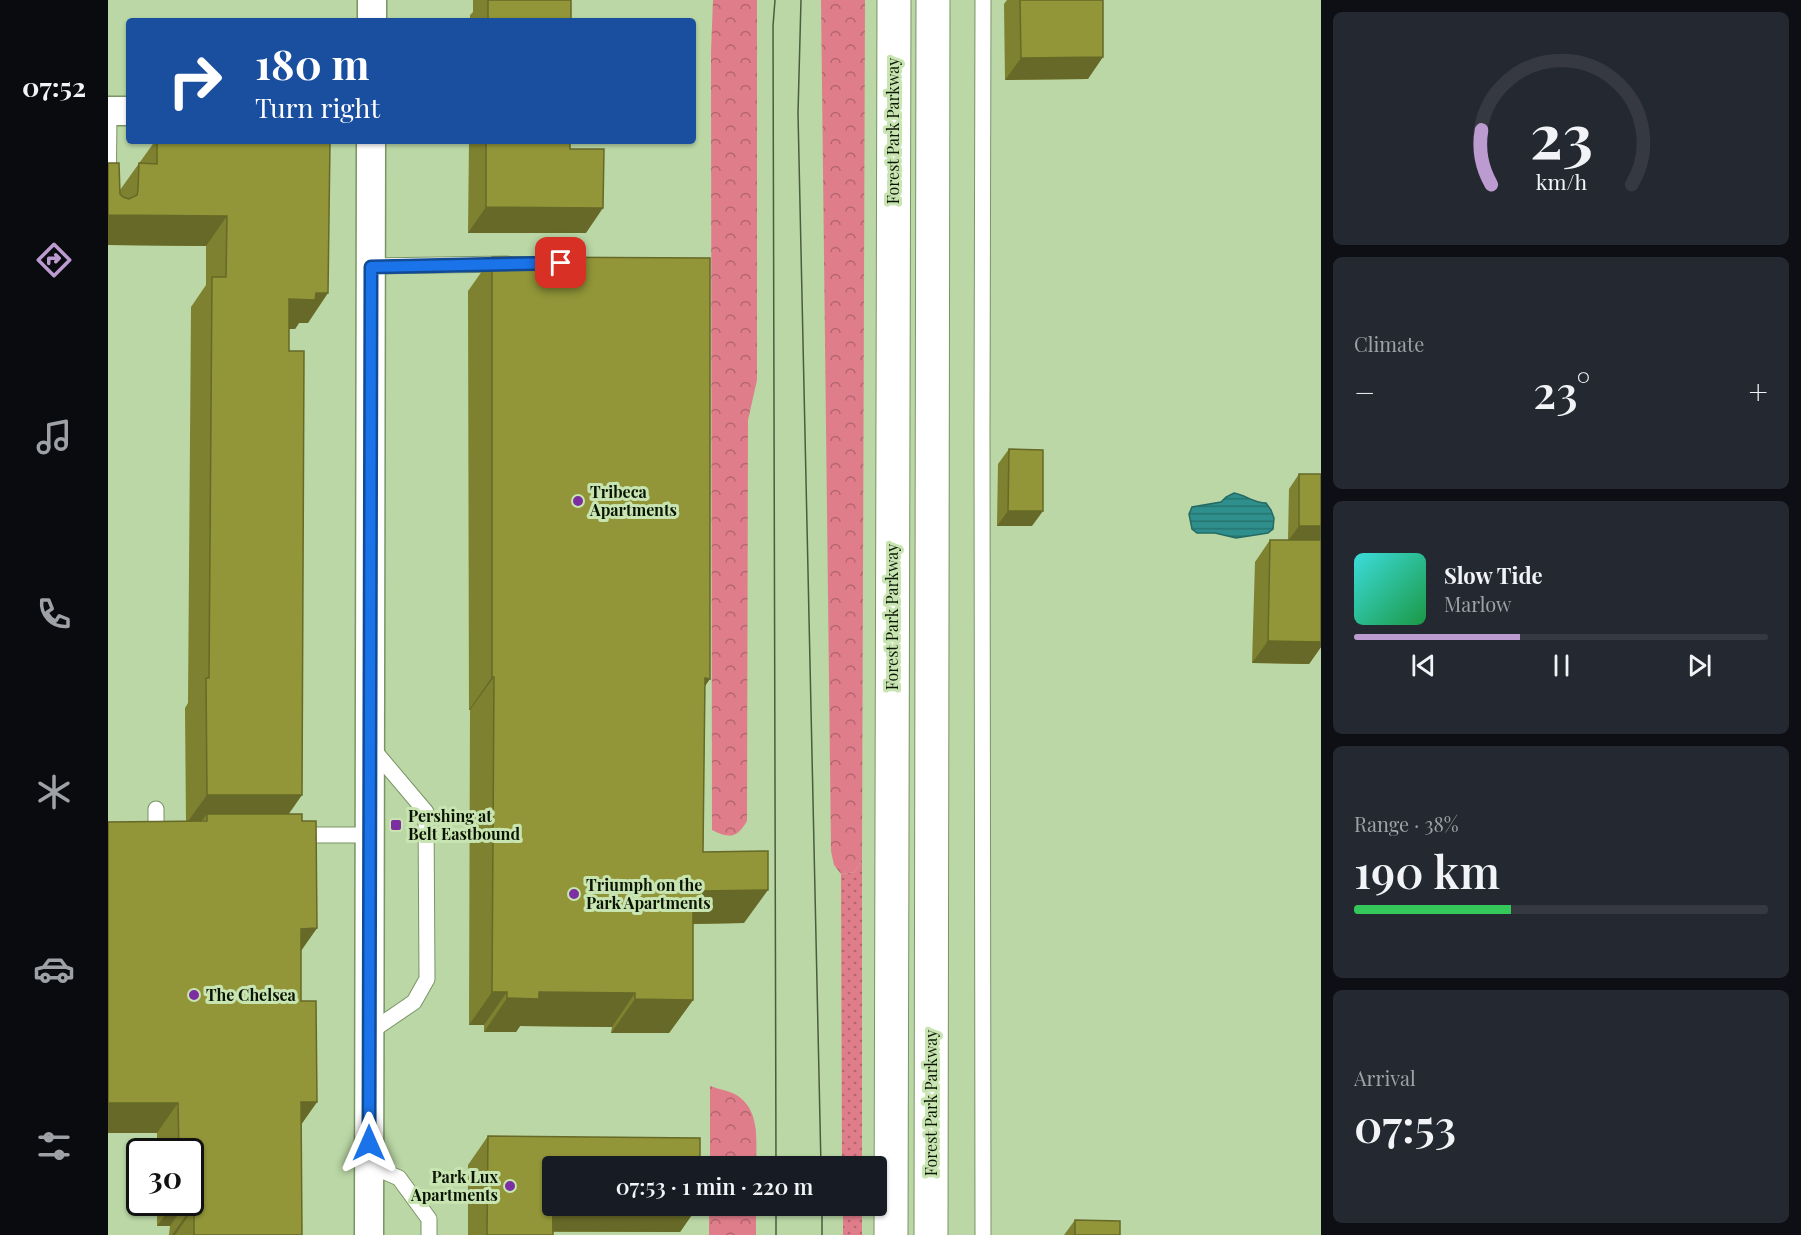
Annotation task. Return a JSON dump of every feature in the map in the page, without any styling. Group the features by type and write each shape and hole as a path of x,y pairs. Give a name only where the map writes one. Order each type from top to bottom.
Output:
{"main road":[{"name":"Forest Park Parkway","path":"891,1235 894,0"},
{"name":"Forest Park Parkway","path":"931,1235 933,0"}],"street":[{"path":"372,0 372,18"},
{"path":"369,1235 371,144"}],"lane":[{"path":"983,0 983,1235"},
{"path":"108,219 115,111"},
{"path":"371,267 526,264"},
{"path":"370,746 426,812 427,979 414,1002 370,1032"},
{"path":"156,809 156,824 159,830 166,834 187,834"},
{"path":"279,834 370,835"},
{"path":"369,1165 399,1178 429,1219 429,1235"}],"green space":[{"path":"713,0 757,0 757,380 748,420 747,821 740,831 728,836 712,830 711,52"},
{"path":"821,0 865,0 862,859 855,872 841,874 834,865 831,851"},
{"path":"862,859 862,1156 842,1156 841,874 855,872"},
{"path":"710,1086 738,1096 751,1110 756,1128 756,1156 710,1156"},
{"path":"709,1216 756,1216 756,1235 709,1235"},
{"path":"843,1216 862,1216 862,1235 843,1235"}],"water":[{"path":"1234,493 1266,503 1274,518 1273,529 1268,533 1236,538 1215,533 1197,533 1192,529 1189,514 1192,507 1221,502"}],"building":[{"path":"488,0 571,0 571,18 488,18"},
{"path":"1020,0 1103,0 1103,57 1021,58"},
{"path":"157,144 330,144 328,293 316,293 315,300 289,299 289,351 304,351 302,795 207,795 206,678 209,678 212,277 226,277 227,216 109,215 108,240 108,163 119,163 120,194 129,199 137,195 139,163 157,164"},
{"path":"486,144 570,144 570,149 604,149 603,208 486,207"},
{"path":"492,257 710,258 710,679 705,678 703,852 768,851 768,890 703,891 703,898 693,898 693,1000 635,999 635,993 539,992 539,999 507,998 507,992 492,992 494,677 492,677"},
{"path":"1009,449 1043,450 1043,511 1008,511"},
{"path":"1299,474 1321,474 1321,526 1299,526"},
{"path":"1270,540 1321,540 1321,642 1268,641"},
{"name":"The Chelsea","path":"207,814 302,814 302,821 316,821 317,928 301,929 301,1001 316,1001 317,1102 301,1102 302,1235 194,1235 194,1216 204,1216 204,1138 179,1138 178,1103 108,1103 108,822 207,821"},
{"path":"488,1136 700,1138 700,1156 542,1156 542,1216 553,1216 553,1235 487,1235"},
{"path":"1075,1220 1120,1221 1120,1235 1075,1235"}],"tram line":[{"path":"775,0 773,26 776,1156"},
{"path":"801,0 798,113 821,1156"},
{"path":"776,1216 776,1235"},
{"path":"822,1216 822,1235"}],"place":[{"name":"Tribeca Apartments","path":"578,501"},
{"name":"Pershing at Belt Eastbound","path":"396,825"},
{"name":"Triumph on the Park Apartments","path":"574,894"},
{"name":"The Chelsea","path":"194,995"},
{"name":"Park Lux Apartments","path":"510,1186"}],"route":[{"path":"369,1143 371,267 561,263"}]}
